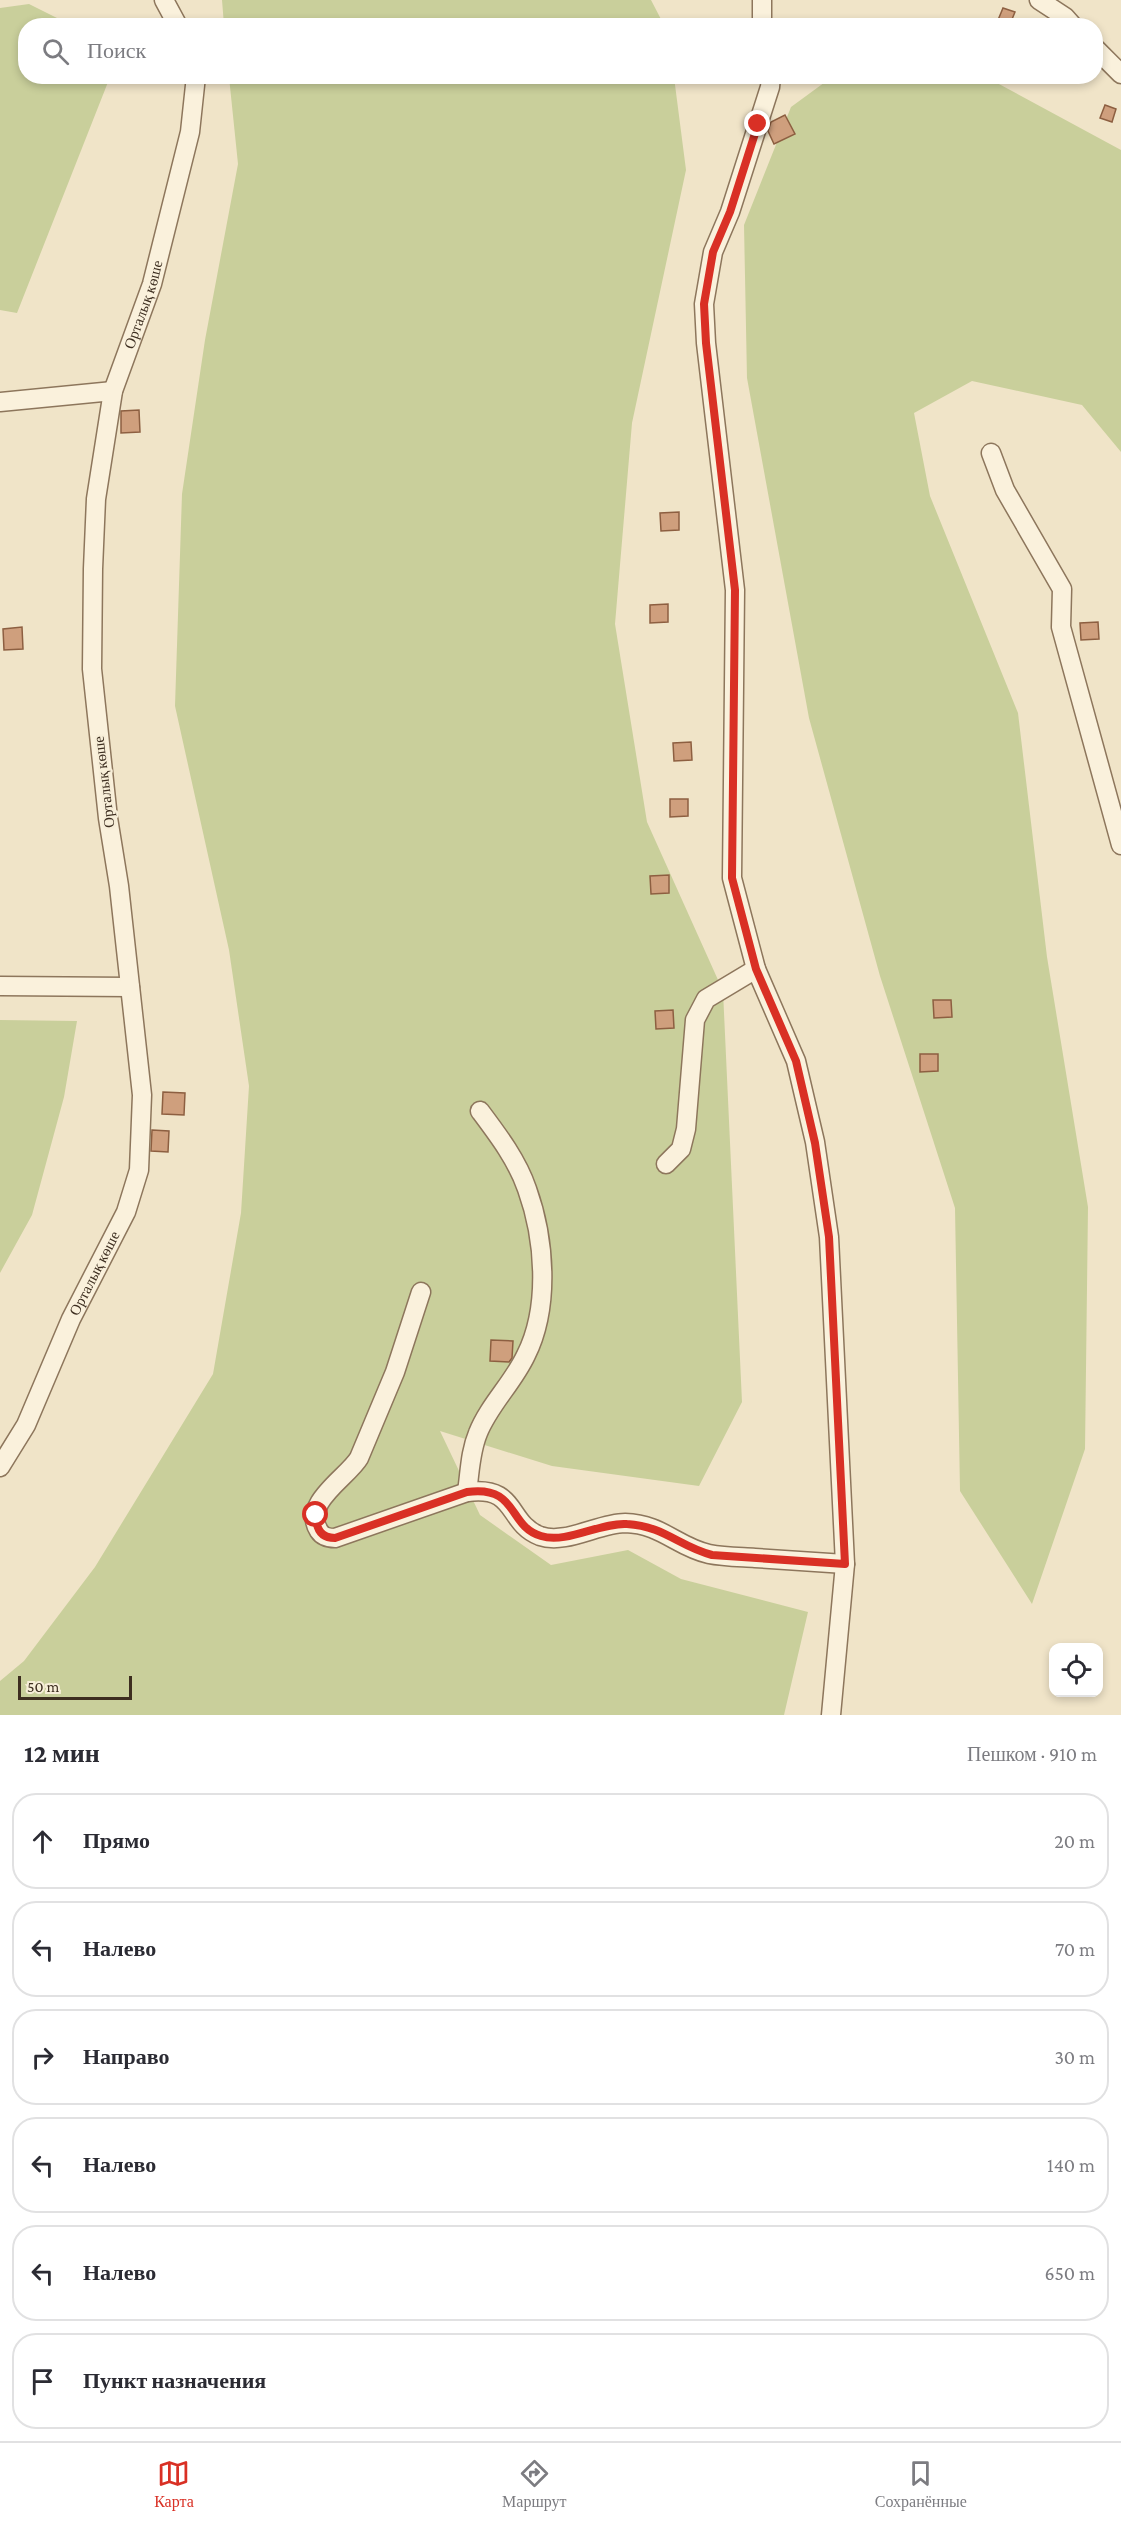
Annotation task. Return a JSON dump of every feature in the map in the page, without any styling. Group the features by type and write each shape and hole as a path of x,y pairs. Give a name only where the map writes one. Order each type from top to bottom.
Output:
{"street":[{"path":"164,0 174,18"},
{"path":"762,0 762,18"},
{"path":"1039,0 1066,18"},
{"path":"1103,57 1121,74"},
{"name":"Орталық көше","path":"0,1467 26,1425 71,1318 126,1212 139,1170 142,1095 92,669 96,499 113,392 152,284 190,132 195,84"},
{"path":"770,84 730,212 713,252 704,304 706,343 735,590 732,878 756,969 796,1061 817,1154 829,1237 845,1564 831,1715"},
{"path":"0,402 113,392"},
{"path":"991,453 1005,490 1062,589 1061,627 1121,845"},
{"path":"666,1164 681,1149 686,1129 695,1020 706,999 756,969"},
{"path":"0,986 130,987"},
{"path":"467,1492 474,1443 483,1422 508,1388 528,1352 538,1317 541,1294 538,1233 527,1189 501,1139 480,1111"},
{"path":"421,1292 395,1372 358,1458 352,1470 336,1481 324,1496 316,1515 317,1528 328,1538 335,1538 467,1492 485,1489 493,1491 505,1501 525,1525 541,1536 582,1534 624,1523 662,1530 699,1552 712,1555 845,1564"}],"green space":[{"path":"222,0 651,0 660,18 223,18"},
{"path":"29,4 57,18 18,18 18,84 107,84 17,313 0,310 0,8"},
{"path":"230,84 675,84 686,170 632,423 615,624 647,822 723,991 742,1402 699,1486 552,1466 440,1431 480,1515 551,1565 628,1550 681,1579 808,1612 784,1715 0,1715 0,1681 24,1661 95,1567 213,1374 241,1213 249,1086 229,950 175,706 182,494 205,340 238,164"},
{"path":"822,84 999,84 1121,150 1121,452 1082,405 972,381 914,413 930,496 1018,713 1047,957 1088,1207 1085,1449 1032,1604 960,1491 955,1208 880,976 809,718 747,378 744,225 791,107"},
{"path":"0,1020 77,1021 64,1097 32,1215 0,1273"}],"building":[{"path":"1003,8 1015,12 1012,18 999,18"},
{"path":"1105,105 1116,109 1112,122 1100,118"},
{"path":"785,115 795,134 774,144 768,131 771,122"},
{"path":"139,410 140,432 121,433 121,411"},
{"path":"679,512 679,530 661,531 660,513"},
{"path":"668,604 668,622 650,623 650,605"},
{"path":"1098,622 1099,639 1081,640 1080,623"},
{"path":"22,627 23,649 4,650 3,629"},
{"path":"691,742 692,760 674,761 673,743"},
{"path":"670,799 688,799 688,816 670,817"},
{"path":"669,875 669,893 651,894 650,876"},
{"path":"933,1000 951,1000 952,1017 934,1018"},
{"path":"673,1010 674,1028 656,1029 655,1011"},
{"path":"920,1054 938,1054 938,1071 920,1072"},
{"path":"163,1092 185,1093 184,1115 162,1114"},
{"path":"152,1130 169,1131 168,1152 151,1151"},
{"path":"491,1340 513,1341 512,1358 509,1362 490,1361"}],"route":[{"path":"316,1515 317,1528 321,1534 328,1538 335,1538 467,1492 485,1489 493,1491 505,1501 525,1525 541,1536 582,1534 624,1523 662,1530 699,1552 712,1555 845,1564 829,1237 815,1143 796,1061 756,969 732,878 735,590 706,343 704,304 713,252 730,212 758,124"}]}
